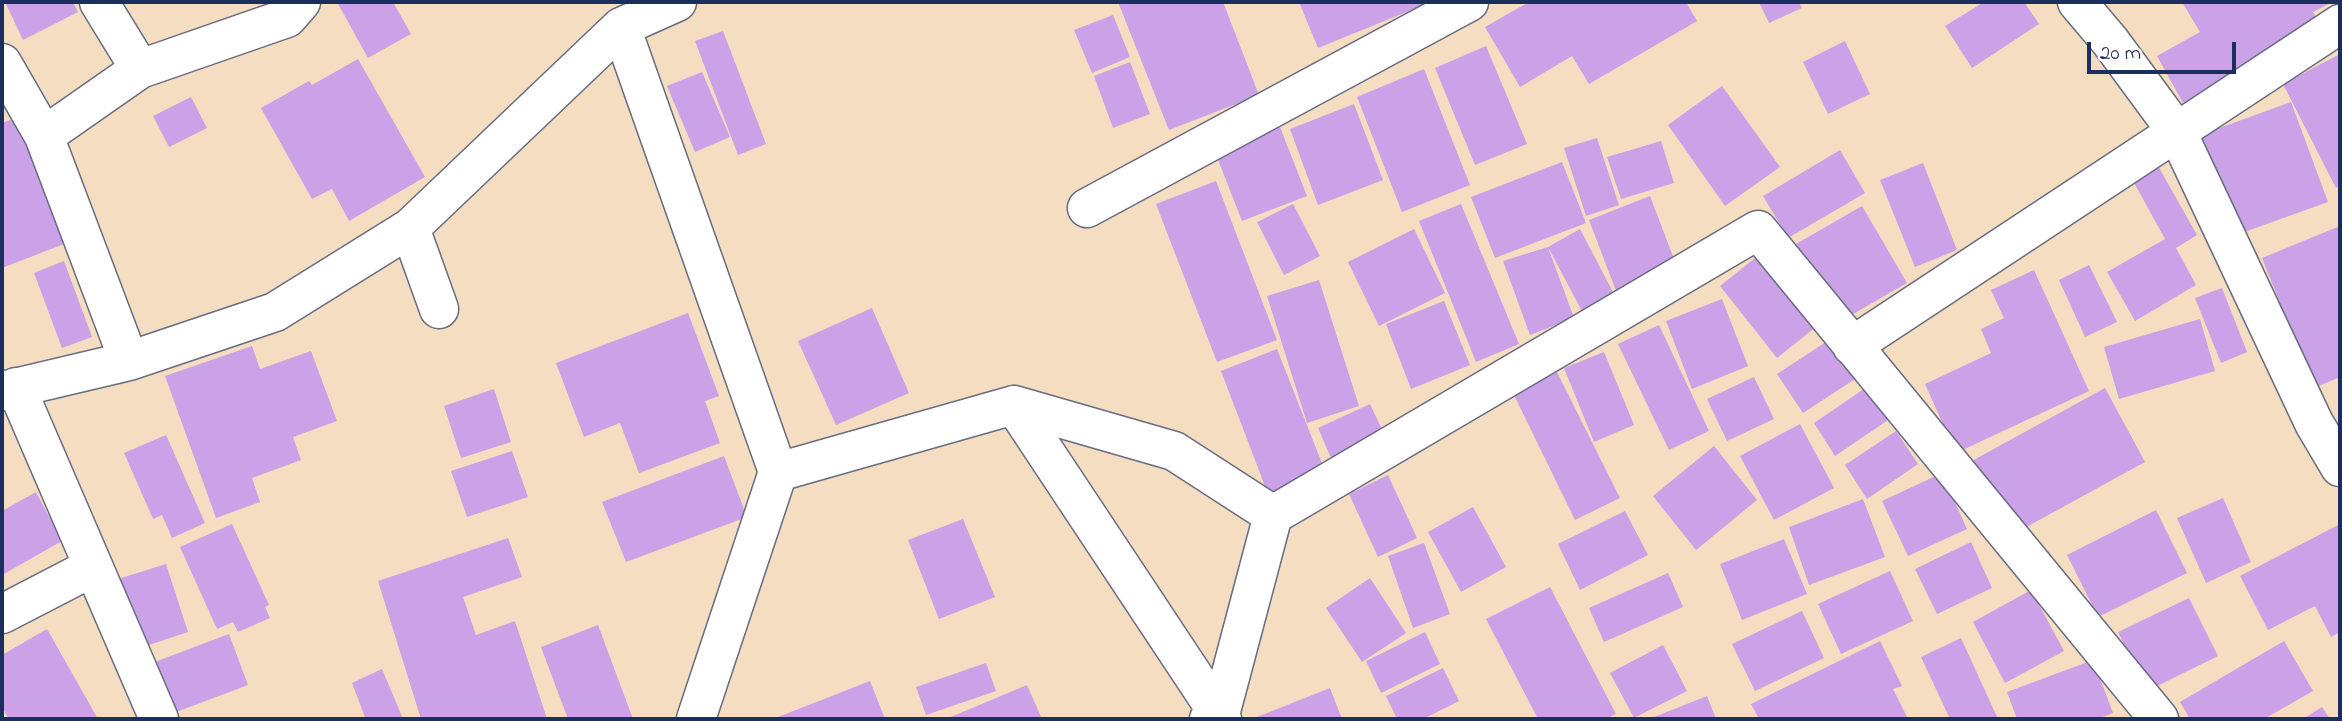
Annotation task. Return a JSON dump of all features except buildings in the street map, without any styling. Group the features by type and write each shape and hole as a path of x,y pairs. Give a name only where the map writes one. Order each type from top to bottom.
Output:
{"street":[{"path":"99,2 140,69"},
{"path":"44,136 140,69 288,18 301,2"},
{"path":"159,719 93,567 9,389 129,361 275,312 410,228 621,27 677,2"},
{"path":"1087,208 1469,2"},
{"path":"2077,2 2110,41 2177,132 2327,416 2340,467"},
{"path":"1852,346 2340,24"},
{"path":"621,27 778,472 696,719"},
{"path":"2,63 44,136 129,361"},
{"path":"410,228 439,309"},
{"path":"1217,718 1273,515 1758,230 2159,719"},
{"path":"778,472 1014,405 1174,451 1273,515"},
{"path":"1014,405 1217,718"},
{"path":"2,614 93,567"}]}
